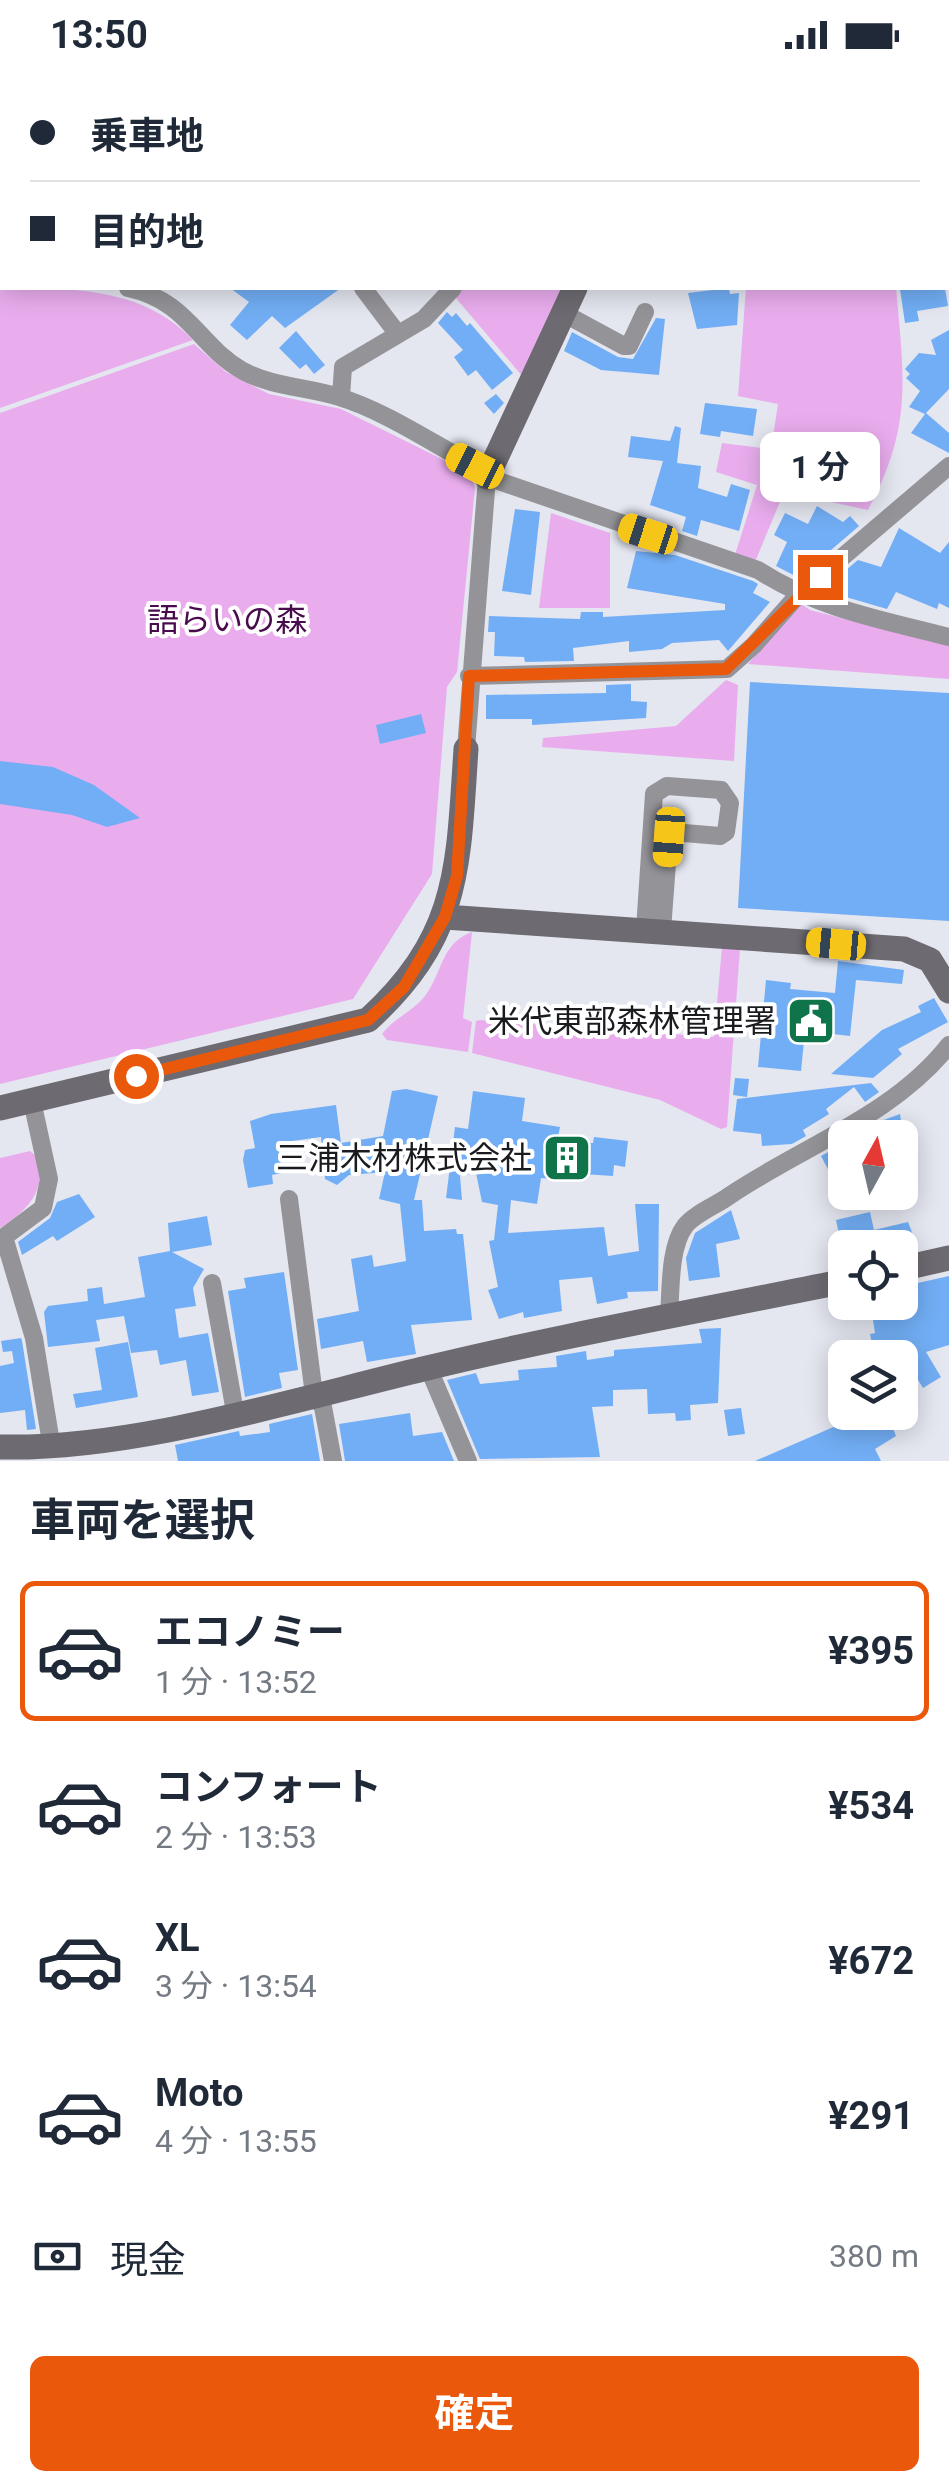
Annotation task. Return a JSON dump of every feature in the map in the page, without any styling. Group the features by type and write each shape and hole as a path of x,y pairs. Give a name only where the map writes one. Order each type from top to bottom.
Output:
{"street":[{"path":"138,290 186,315 239,369 264,380 341,397 475,466 487,477 758,570 798,596 949,636"},
{"path":"364,290 396,334"},
{"path":"341,397 339,379 344,367 424,319 451,290"},
{"path":"0,1108 368,1020 404,987 445,917 457,876 469,676 487,477 574,290"},
{"path":"564,313 629,346 645,312"},
{"path":"469,676 726,669 754,646 798,596 949,466"},
{"path":"667,786 721,790 730,803 726,832 720,836 672,832 669,837 654,929 654,794 667,786"},
{"path":"445,917 904,949 930,960 949,992"},
{"path":"668,1316 676,1253 684,1226 754,1179 875,1110 926,1074 949,1045"},
{"path":"32,1101 49,1178 43,1208 4,1238 34,1338 52,1448"},
{"path":"289,1199 314,1395 322,1406 332,1461"},
{"path":"918,1265 949,1258"},
{"path":"212,1283 236,1412"},
{"path":"0,1447 52,1448 236,1412 828,1283"},
{"path":"428,1368 468,1461"}],"green space":[{"path":"0,290 80,290 129,300 173,323 193,340 0,408"},
{"path":"457,290 561,290 523,377 455,297"},
{"path":"746,290 896,290 903,376 899,427 868,510 784,492 755,562 735,555 757,485 716,472 722,443 771,449 778,404 738,396"},
{"name":"語らいの森","path":"194,344 226,372 269,394 341,409 470,473 475,488 457,672 447,687 432,874 353,999 0,1084 0,413"},
{"path":"551,513 610,533 610,608 539,608"},
{"path":"801,604 810,610 949,646 949,679 748,664"},
{"path":"726,680 738,685 734,761 542,747 543,738 676,726"},
{"path":"472,932 463,1018 472,1022 468,1052 387,1040 382,1034 425,996 448,951"},
{"path":"722,947 740,949 727,1127 721,1129 660,1100 472,1053 476,1021 480,1020 714,1037"},
{"path":"30,1151 40,1159 36,1191 26,1207 0,1228 0,1158"}],"building":[{"path":"233,290 338,290 285,328 272,316 247,340 230,325 249,302"},
{"path":"900,290 945,290 948,306 917,311 919,321 905,323"},
{"path":"688,293 739,293 737,325 697,329"},
{"path":"447,312 452,317 456,313 467,326 470,323 513,373 492,390 476,370 468,376 454,357 463,350 438,323"},
{"path":"656,318 665,319 659,375 601,370 564,351 572,332 618,357 633,359"},
{"path":"949,330 949,389 926,413 949,433 949,453 911,433 925,414 909,407 920,391 906,378 910,374 905,369 919,353 936,355 931,340"},
{"path":"296,331 325,365 314,374 306,364 300,369 279,348"},
{"path":"496,394 504,403 494,414 484,403"},
{"path":"705,403 757,409 753,436 721,431 720,437 700,434"},
{"path":"675,426 681,428 677,463 701,466 698,488 727,497 731,484 750,490 739,531 701,520 697,536 682,531 686,517 650,505 663,461 628,457 631,436 670,441"},
{"path":"817,506 843,522 850,516 859,526 817,562 812,557 799,578 776,566 787,542 774,535 785,513 808,524"},
{"path":"515,509 540,512 531,595 502,591"},
{"path":"899,528 940,553 949,542 949,608 939,603 937,609 896,592 887,609 839,595 843,584 834,580 858,560 881,567"},
{"path":"636,551 675,555 753,581 758,584 753,593 770,602 728,651 719,640 672,643 662,649 629,652 629,641 573,648 574,661 525,662 524,657 494,656 495,632 488,632 489,616 580,619 581,612 603,612 603,617 725,610 725,604 627,588"},
{"path":"750,682 949,693 949,921 738,908"},
{"path":"631,684 631,701 647,702 646,718 532,725 532,719 486,719 486,695 606,693 606,685"},
{"path":"421,714 426,733 380,744 376,725"},
{"path":"0,761 53,767 94,785 140,818 107,827 72,815 0,804"},
{"name":"米代東部森林管理署","path":"838,961 904,970 902,984 856,980 850,1036 805,1031 801,1071 758,1067 766,980 791,983 790,989 835,993"},
{"path":"934,998 948,1022 898,1049 902,1054 873,1078 831,1074 882,1030 921,1012 918,1006"},
{"path":"735,1078 749,1079 747,1097 733,1095"},
{"path":"871,1083 879,1092 865,1102 854,1087 826,1109 829,1114 803,1130 806,1136 792,1144 762,1146 761,1134 733,1131 737,1099"},
{"path":"406,1089 438,1096 414,1200 422,1200 424,1231 456,1229 457,1234 463,1234 472,1320 411,1325 416,1354 367,1362 363,1341 321,1349 317,1319 359,1311 351,1259 372,1255 374,1267 406,1261 400,1204 379,1199 385,1172 349,1175 337,1185 325,1179 321,1137 278,1143 282,1173 272,1175 273,1184 248,1188 243,1160 245,1150 255,1148 250,1121 271,1114 336,1105 341,1143 383,1136 392,1091"},
{"path":"473,1091 525,1098 522,1121 560,1127 557,1141 593,1143 594,1137 628,1141 625,1167 614,1165 613,1176 552,1172 551,1179 541,1178 537,1204 511,1200 508,1233 604,1227 608,1256 639,1251 635,1204 659,1204 658,1291 627,1292 628,1298 597,1304 592,1277 559,1280 562,1311 524,1318 523,1312 499,1319 488,1290 498,1287 489,1241 494,1240 498,1205 482,1202 476,1173 460,1176 462,1200 446,1198 455,1127 468,1129"},
{"path":"79,1194 95,1217 57,1241 53,1236 22,1255 18,1242 50,1218 57,1202"},
{"path":"731,1210 740,1239 716,1244 720,1277 689,1281 686,1258 695,1233"},
{"path":"870,1212 874,1230 838,1230 836,1220"},
{"path":"207,1216 212,1245 172,1252 204,1269 193,1288 196,1306 175,1309 179,1338 208,1333 219,1392 192,1396 186,1360 160,1365 157,1350 131,1353 124,1316 96,1320 100,1341 48,1347 44,1312 48,1306 88,1301 87,1289 102,1287 104,1304 145,1297 138,1257 170,1251 168,1223"},
{"path":"908,1222 911,1230 874,1230"},
{"path":"284,1272 298,1370 279,1373 282,1388 245,1397 228,1291 246,1288 244,1278"},
{"path":"949,1276 949,1345 926,1352 941,1377 923,1388 918,1380 918,1340 871,1340 870,1334 875,1333 873,1320 918,1320 918,1283"},
{"path":"721,1328 718,1403 690,1405 691,1420 676,1421 675,1413 648,1414 647,1389 613,1390 613,1406 592,1407 600,1457 480,1459 447,1380 476,1373 480,1384 519,1380 518,1370 557,1367 556,1356 586,1351 587,1360 614,1356 614,1350 702,1343 699,1329"},
{"path":"21,1338 36,1429 27,1430 25,1410 0,1413 0,1366 14,1363 12,1351 3,1352 1,1341"},
{"path":"128,1342 138,1397 76,1408 73,1394 102,1390 95,1348"},
{"path":"741,1408 745,1434 728,1436 724,1410"},
{"path":"410,1413 413,1436 442,1432 454,1461 345,1461 339,1424"},
{"path":"312,1414 320,1461 178,1461 175,1445 239,1431 240,1436 270,1432 269,1424"},
{"path":"828,1429 894,1430 896,1436 875,1449 881,1461 755,1461"}],"place":[{"name":"米代東部森林管理署","path":"811,1021"},
{"name":"三浦木材株式会社","path":"567,1158"}],"route":[{"path":"136,1076 368,1020 404,987 445,917 457,876 469,676 564,677 726,669 754,646 820,577"}]}
